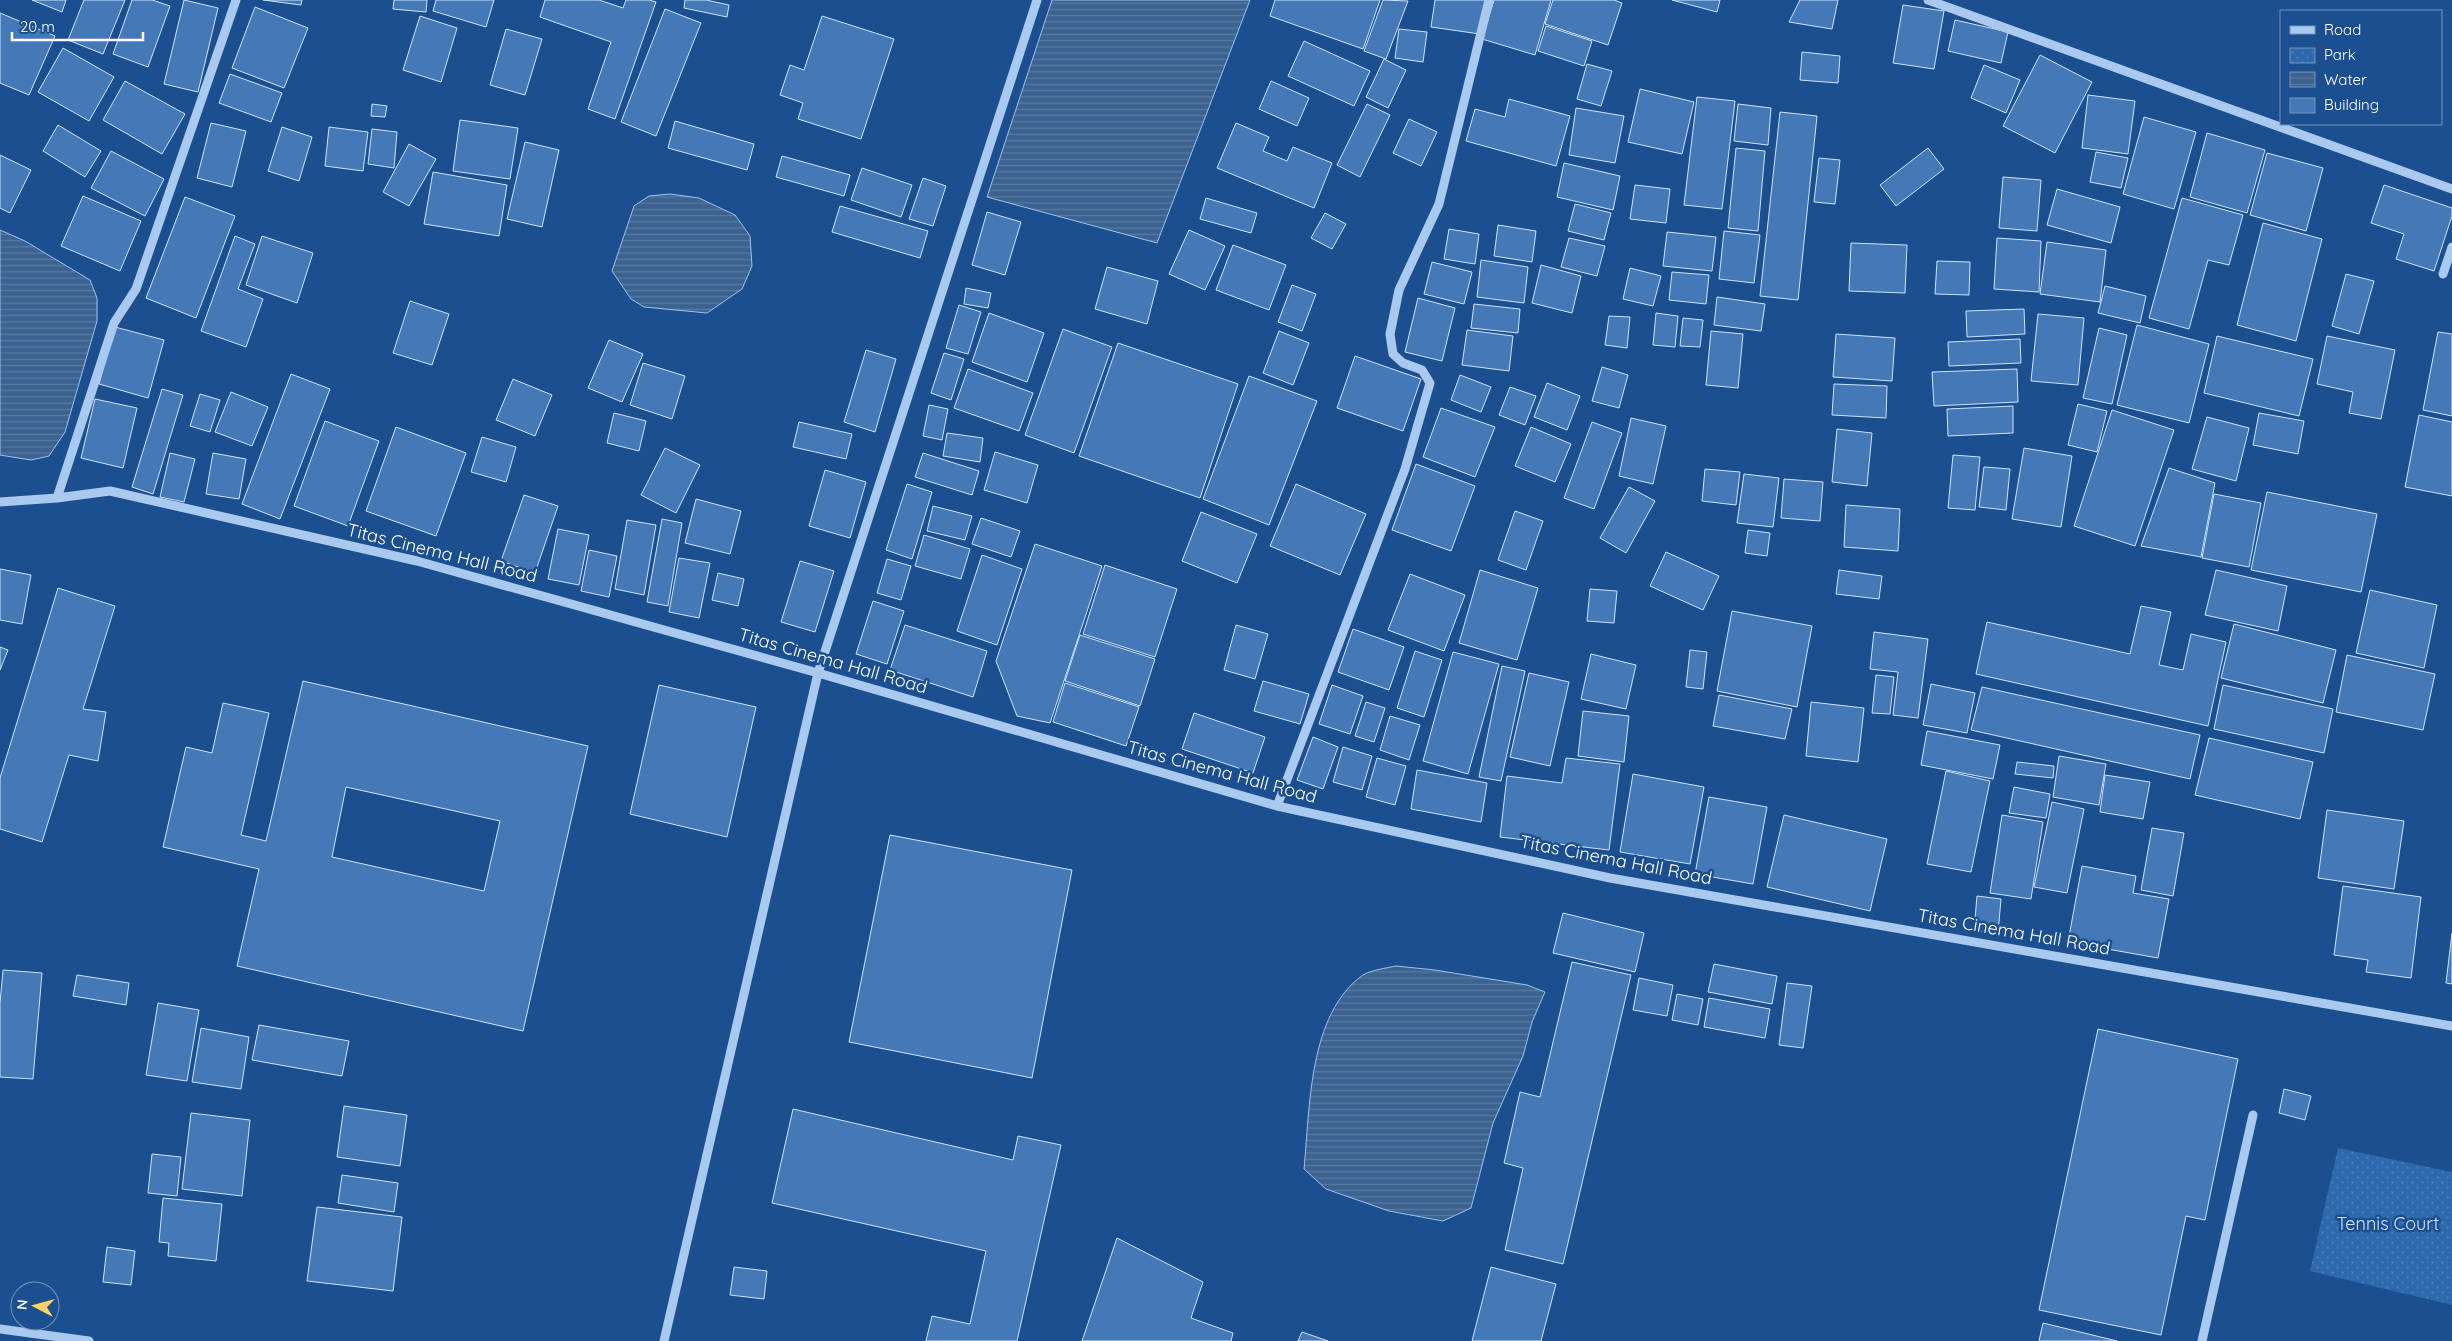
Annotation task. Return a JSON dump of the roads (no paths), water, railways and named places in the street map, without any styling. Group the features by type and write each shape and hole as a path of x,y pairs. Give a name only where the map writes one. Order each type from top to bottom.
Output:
{"street":[{"path":"57,498 114,323 136,289 236,0"},
{"path":"664,1341 818,673 1037,0"},
{"path":"1277,806 1405,469 1430,383 1422,370 1403,364 1393,354 1390,334 1399,290 1439,204 1489,0"},
{"path":"1928,0 2452,189"},
{"path":"2443,274 2452,247"},
{"name":"Titas Cinema Hall Road","path":"0,502 57,498 110,491 408,559 818,673 1277,806 1610,878 2452,1026"},
{"path":"2202,1341 2253,1115"},
{"path":"0,1329 88,1341"}],"water":[{"path":"1052,0 1250,0 1157,243 987,197"},
{"path":"670,194 699,198 735,215 750,236 752,266 742,289 707,313 644,307 631,299 612,271 634,206 649,196"},
{"path":"0,230 25,241 90,280 97,298 97,321 65,432 49,456 31,460 0,455"},
{"path":"1396,966 1435,970 1527,985 1545,992 1532,1022 1523,1056 1493,1123 1471,1208 1443,1221 1389,1211 1326,1189 1304,1169 1315,1064 1331,1013 1345,992 1363,975 1375,970"}],"park label":[{"name":"Tennis Court","path":"2388,1224"}]}
